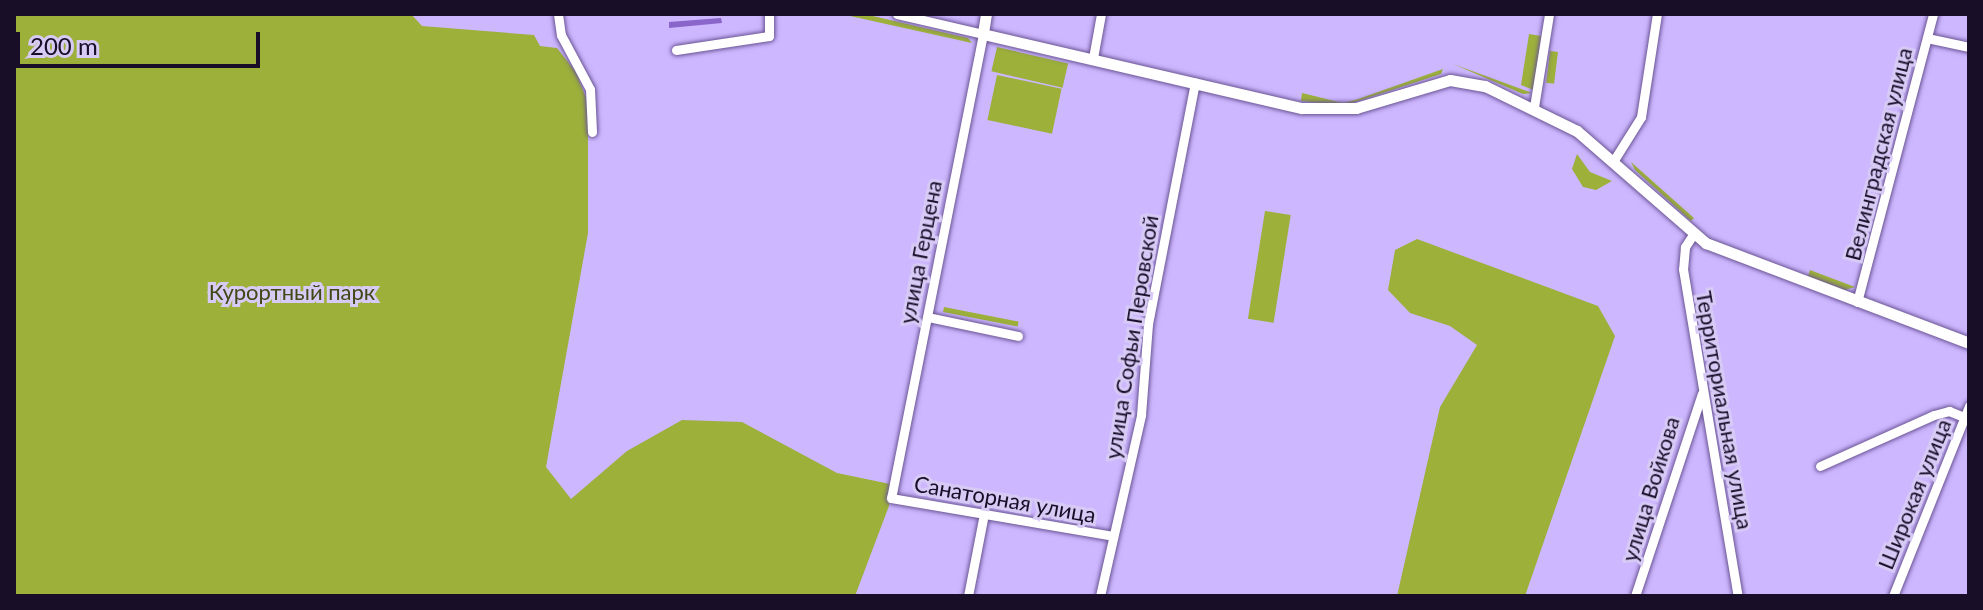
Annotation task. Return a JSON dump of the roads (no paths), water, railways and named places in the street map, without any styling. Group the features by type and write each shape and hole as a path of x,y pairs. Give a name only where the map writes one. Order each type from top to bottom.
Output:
{"main road":[{"name":"улица Герцена","path":"983,34 986,14"},
{"path":"983,34 1302,108 1338,110 1436,82 1461,81 1534,107 1614,160 1694,233 1725,253 1969,343"}],"street":[{"path":"558,14 561,35 590,89 592,132"},
{"path":"676,50 769,36 769,14"},
{"path":"897,14 983,34"},
{"path":"1093,58 1101,14"},
{"path":"1534,107 1549,14"},
{"path":"1614,160 1641,117 1657,14"},
{"name":"Велинградская улица","path":"1857,302 1933,14"},
{"name":"улица Герцена","path":"891,498 983,34"},
{"path":"1927,38 1969,47"},
{"name":"улица Софьи Перовской","path":"1100,596 1141,415 1148,324 1195,83"},
{"name":"Территориальная улица","path":"1694,233 1685,247 1683,269 1738,596"},
{"path":"928,317 1018,336"},
{"name":"улица Войкова","path":"1635,596 1702,394"},
{"name":"Широкая улица","path":"1893,596 1969,406"},
{"path":"1820,466 1934,415 1949,411 1964,417"},
{"name":"Санаторная улица","path":"891,498 1113,536"},
{"path":"968,596 984,514"}],"park label":[{"name":"Курортный парк","path":"292,292"}]}
